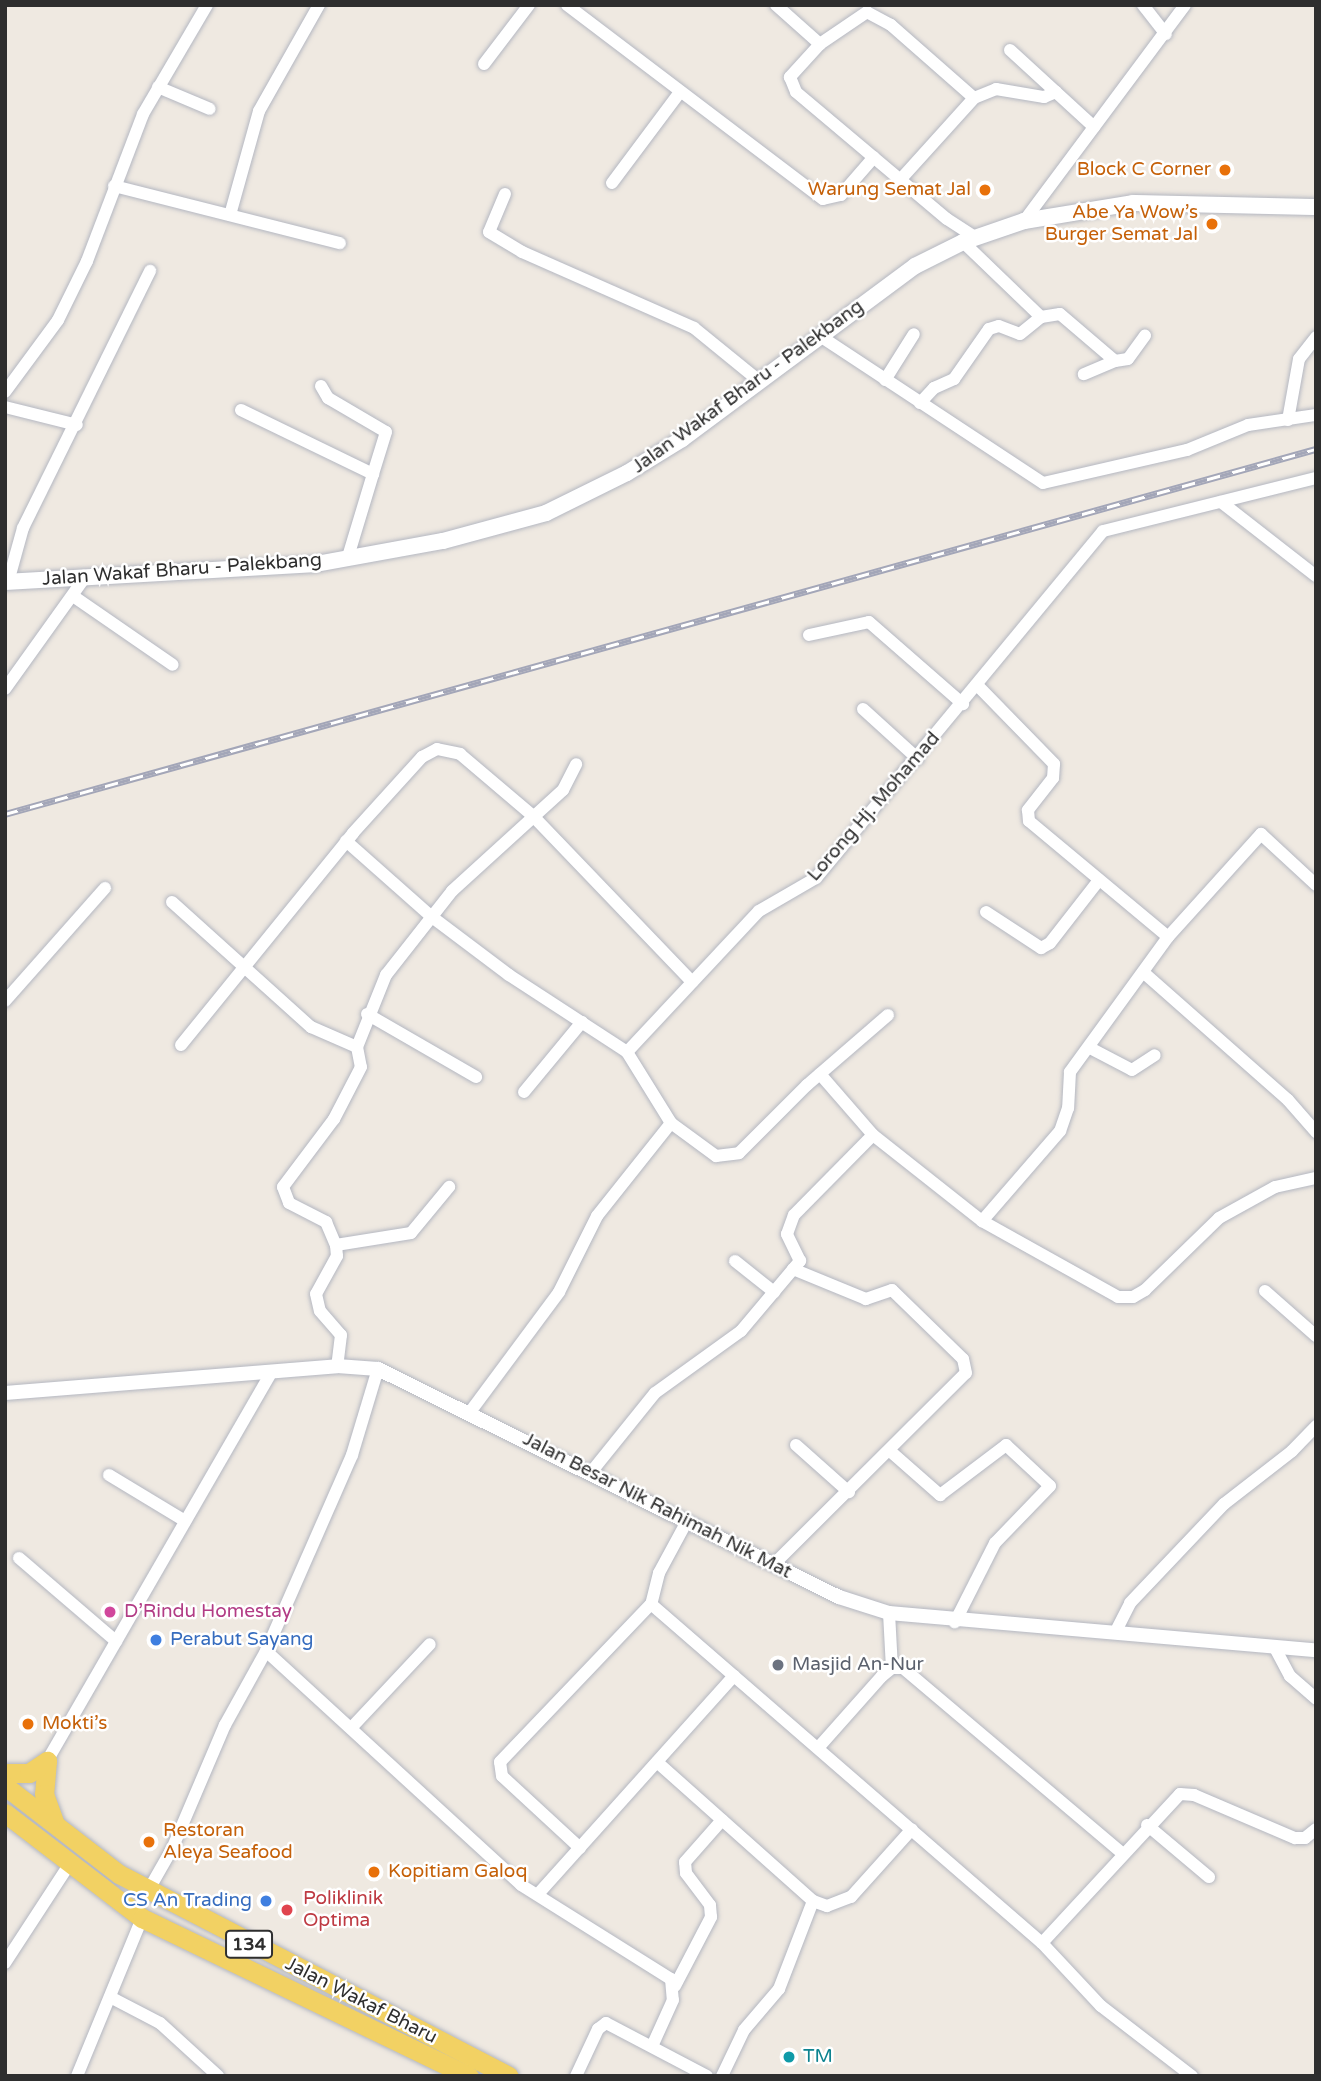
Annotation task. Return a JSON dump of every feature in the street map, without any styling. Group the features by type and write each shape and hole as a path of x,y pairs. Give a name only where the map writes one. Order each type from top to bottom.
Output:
{"main road":[{"name":"Jalan Wakaf Bharu - Palekbang","path":"7,582 316,564 443,541 545,513 627,473 682,439 758,380 915,267 970,240 1024,221 1133,203 1316,207"},
{"path":"5,1773 29,1773 47,1761"},
{"path":"47,1761 44,1794 57,1826"},
{"name":"Jalan Wakaf Bharu","path":"5,1786 148,1891 509,2076"},
{"name":"Jalan Wakaf Bharu","path":"5,1813 69,1865 142,1918 469,2076"}],"street":[{"path":"5,392 58,320 88,261 114,186 158,87 208,5"},
{"path":"230,215 260,111 319,5"},
{"path":"484,64 529,5"},
{"path":"567,5 823,199 841,195 874,157"},
{"path":"776,5 820,44"},
{"path":"1143,5 1166,34"},
{"path":"1024,221 1185,5"},
{"path":"974,98 872,12 860,14 820,44 793,72 792,88 970,240 1041,317"},
{"path":"1010,50 1094,127"},
{"path":"158,87 210,109"},
{"path":"900,180 974,98 996,89 1044,97 1056,92"},
{"path":"612,183 680,92"},
{"path":"114,186 340,243"},
{"path":"505,194 489,232 522,252 695,328 758,380"},
{"path":"7,582 23,528 77,425 150,271"},
{"path":"920,403 934,388 954,379 989,329 999,327 1020,334 1041,317 1060,314 1115,362"},
{"path":"885,380 914,334"},
{"path":"820,336 1036,480 1051,484 1187,450 1244,426 1316,415"},
{"path":"1084,374 1129,359 1145,336"},
{"path":"1288,420 1299,359 1316,337"},
{"path":"321,386 328,398 386,432 348,557"},
{"path":"5,407 77,425"},
{"path":"241,410 373,474"},
{"name":"Lorong Hj. Mohamad","path":"627,1052 758,911 816,878 918,759 1103,531 1316,478"},
{"path":"1221,502 1316,576"},
{"path":"5,689 86,576"},
{"path":"73,596 173,665"},
{"path":"809,635 869,622 963,704"},
{"path":"978,686 1054,764 1055,774 1028,810 1029,821 1168,937"},
{"path":"863,709 918,759"},
{"path":"181,1045 242,965 346,841 422,757 437,749 460,754 533,816 692,982"},
{"path":"337,1366 341,1335 320,1311 316,1294 337,1256 336,1245 326,1222 289,1203 283,1187 334,1119 361,1067 358,1047 367,1014 383,979 452,891 563,790 576,764"},
{"path":"982,1221 1060,1131 1068,1108 1070,1072 1168,937 1261,834 1316,885"},
{"path":"346,841 432,917 627,1052 671,1123 716,1156 726,1157 738,1153 820,1074 888,1015"},
{"path":"986,912 1041,948 1050,943 1099,880"},
{"path":"5,1001 105,888"},
{"path":"172,902 311,1027 358,1047"},
{"path":"1143,972 1288,1100 1316,1132"},
{"path":"367,1014 476,1077"},
{"path":"524,1092 582,1022"},
{"path":"1090,1048 1132,1070 1155,1055"},
{"path":"820,1074 873,1135 982,1221 1111,1294 1125,1298 1145,1290 1219,1218 1272,1189 1316,1178"},
{"path":"470,1412 559,1293 597,1216 671,1123"},
{"path":"592,1471 655,1393 722,1349 774,1292 793,1269 800,1254 786,1229 794,1215 873,1135"},
{"path":"336,1245 411,1233 449,1187"},
{"path":"734,1261 774,1292"},
{"path":"773,1565 963,1379 966,1366 892,1290 866,1299 793,1269"},
{"path":"1265,1291 1316,1336"},
{"name":"Jalan Besar Nik Rahimah Nik Mat","path":"5,1393 270,1375 337,1366 378,1369 592,1471 686,1523 839,1597 889,1614 955,1622 1116,1631 1316,1650"},
{"path":"148,1891 172,1849 225,1725 267,1651 352,1455 378,1369"},
{"path":"47,1761 270,1375"},
{"path":"1116,1631 1129,1604 1224,1504 1292,1451 1316,1426"},
{"path":"796,1445 849,1492"},
{"path":"890,1451 940,1495 1006,1445 1050,1486 995,1543 955,1622"},
{"path":"109,1475 186,1521"},
{"path":"580,1848 502,1776 500,1762 651,1604 659,1573 686,1523"},
{"path":"19,1559 116,1641"},
{"path":"651,1604 1042,1943 1101,2006 1192,2076"},
{"path":"818,1748 892,1668 889,1614"},
{"path":"354,1726 430,1644"},
{"path":"1275,1648 1290,1676 1316,1699"},
{"path":"267,1651 354,1726 449,1822 521,1885 540,1894 666,1975 675,1986"},
{"path":"892,1668 903,1668 913,1676 1122,1853"},
{"path":"540,1894 734,1676"},
{"path":"657,1762 813,1901 841,1904 912,1829"},
{"path":"1042,1943 1173,1797 1187,1793 1295,1838 1305,1838 1316,1829"},
{"path":"653,2044 671,2006 675,1986 711,1917 710,1905 686,1872 685,1862 722,1820"},
{"path":"1147,1825 1209,1877"},
{"path":"5,1962 69,1865"},
{"path":"722,2076 744,2031 779,1989 813,1901"},
{"path":"77,2076 142,1918"},
{"path":"110,1997 160,2023 218,2076"},
{"path":"576,2076 598,2029 606,2023 653,2044 676,2063 707,2076"}],"railway":[{"path":"5,814 1316,449"}],"place":[{"name":"Block C Corner","path":"1225,170"},
{"name":"Warung Semat Jal","path":"985,190"},
{"name":"Abe Ya Wow’s Burger Semat Jal","path":"1212,224"},
{"name":"D’Rindu Homestay","path":"110,1612"},
{"name":"Perabut Sayang","path":"156,1640"},
{"name":"Masjid An-Nur","path":"778,1665"},
{"name":"Mokti’s","path":"28,1724"},
{"name":"Restoran Aleya Seafood","path":"149,1842"},
{"name":"Kopitiam Galoq","path":"374,1872"},
{"name":"CS An Trading","path":"266,1901"},
{"name":"Poliklinik Optima","path":"287,1910"},
{"name":"TM","path":"789,2057"}]}
